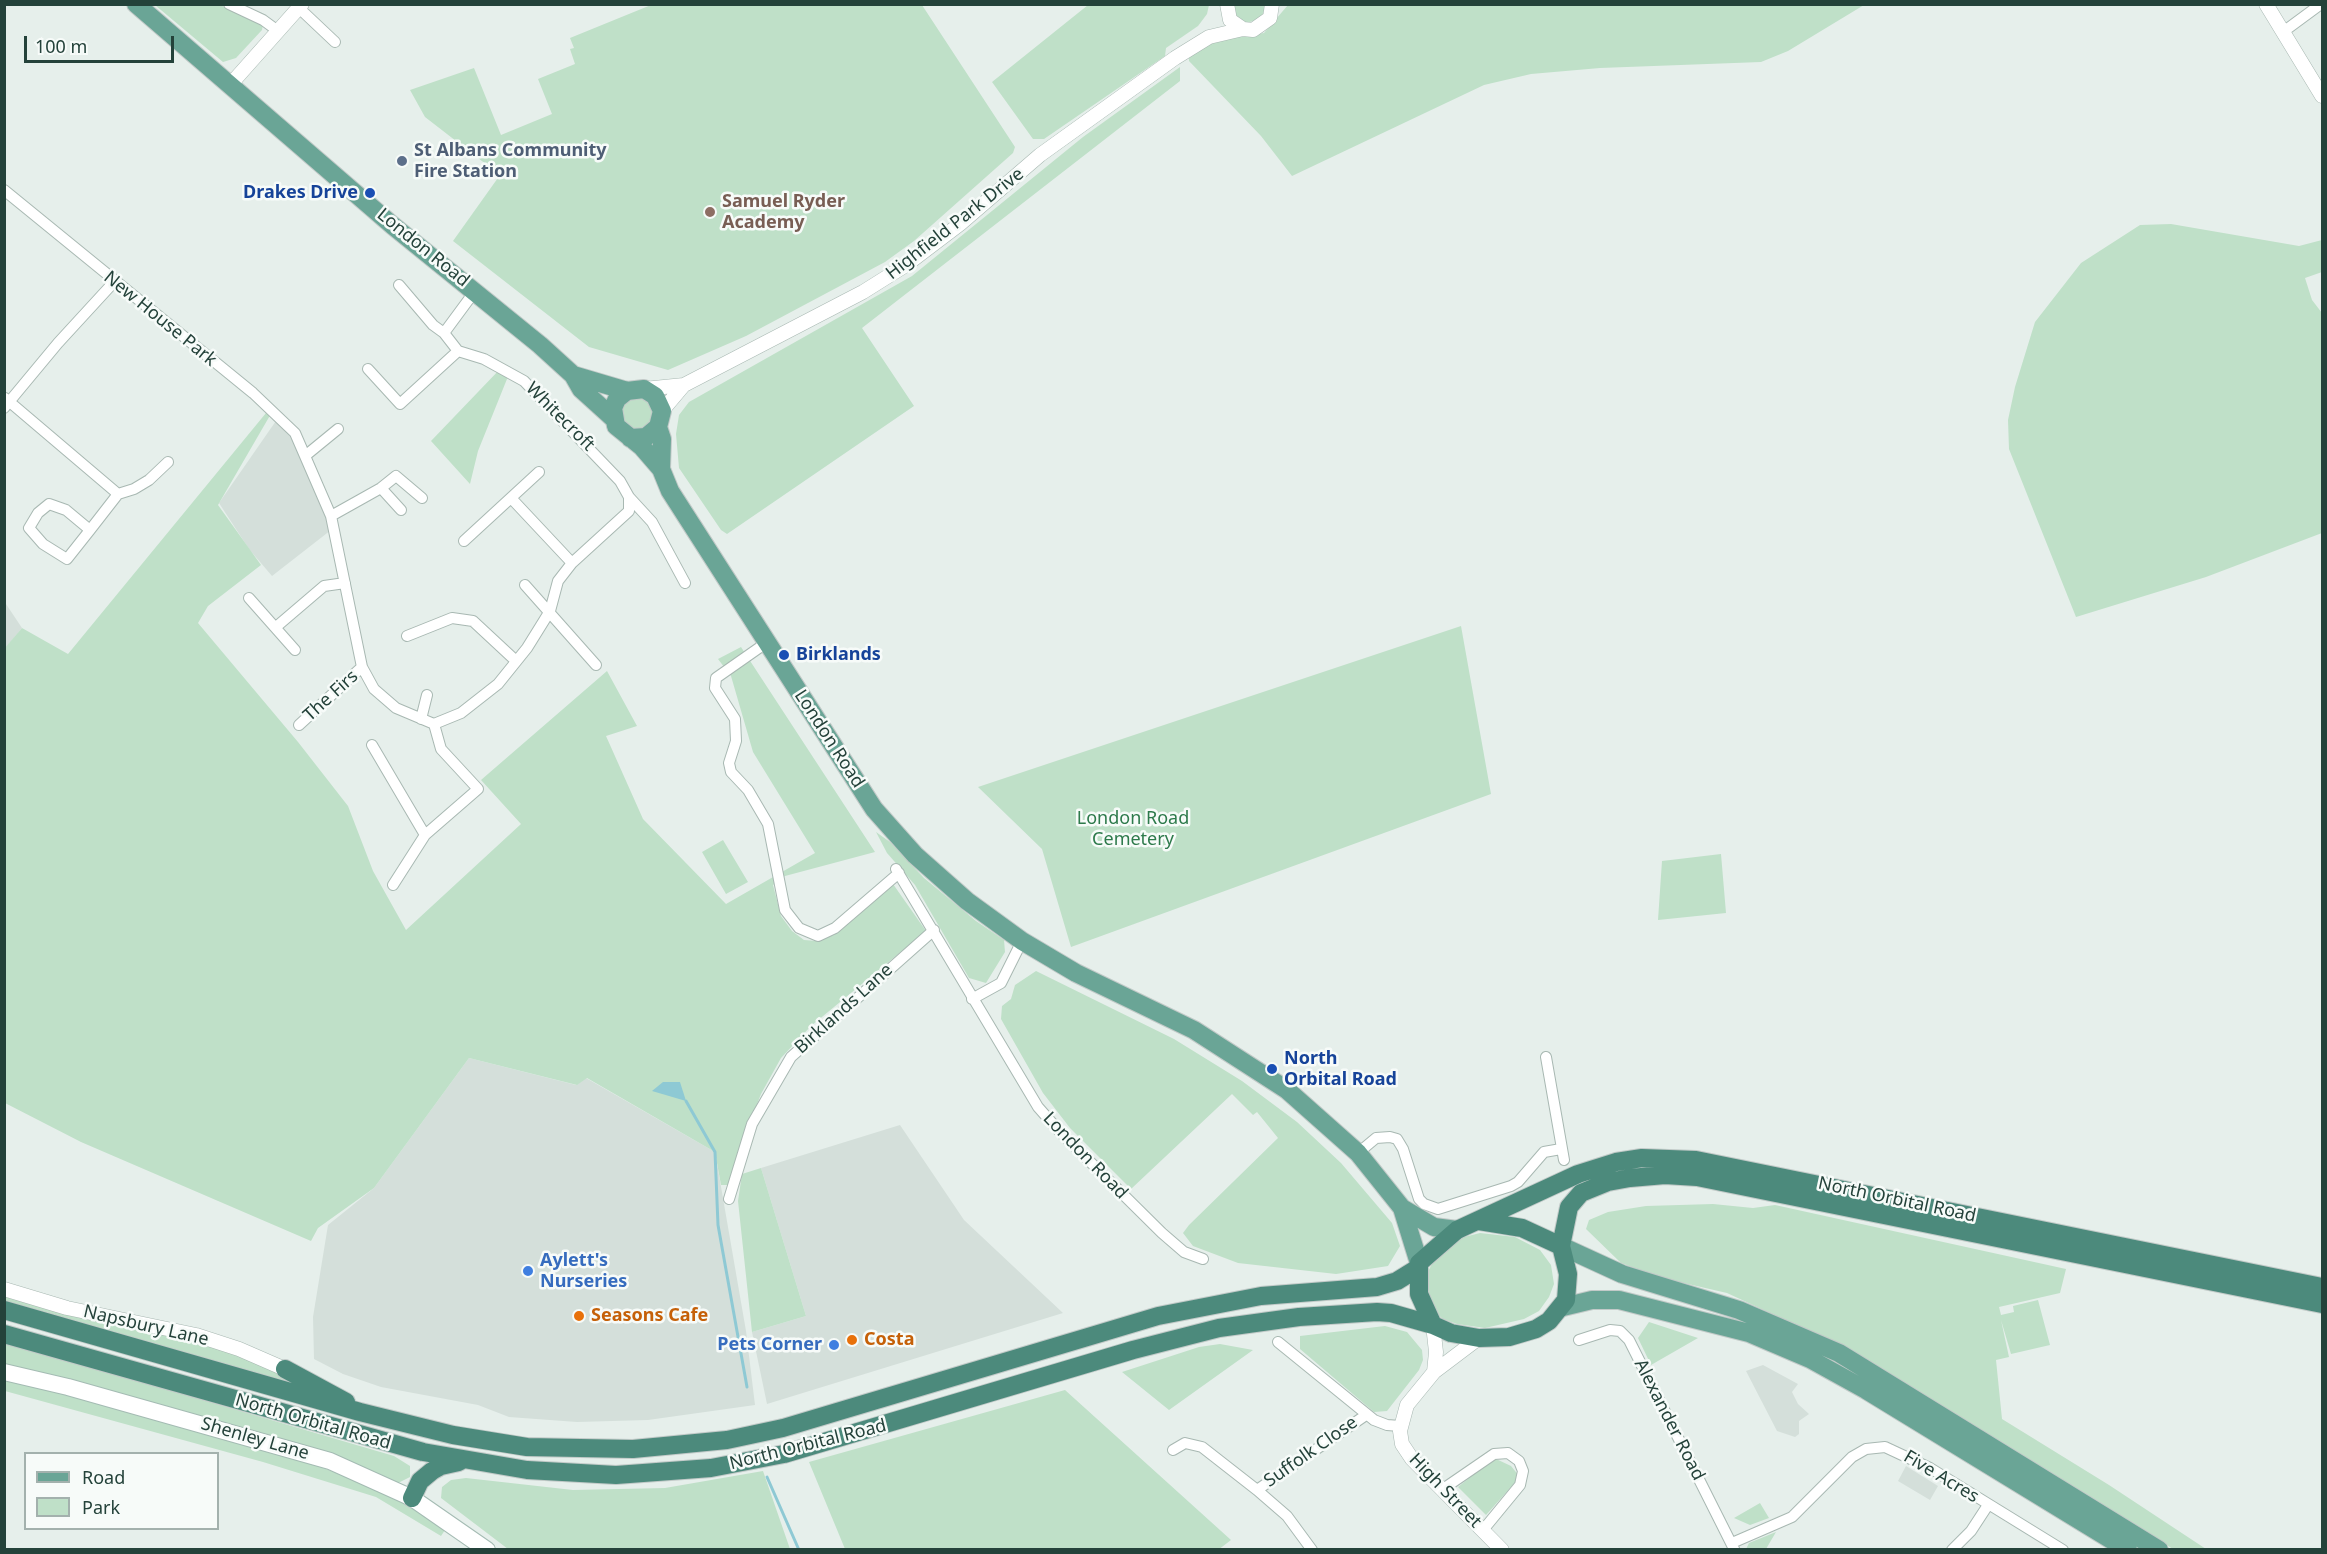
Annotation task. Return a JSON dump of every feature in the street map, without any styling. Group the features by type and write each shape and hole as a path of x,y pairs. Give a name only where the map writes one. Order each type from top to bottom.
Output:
{"highway":[{"name":"North Orbital Road","path":"1479,1221 1598,1167 1642,1158 1696,1160 2322,1287"},
{"name":"North Orbital Road","path":"1561,1246 1569,1207 1581,1192 1593,1186 1630,1178 1665,1175 1697,1177 2322,1304"},
{"path":"1479,1221 1522,1228 1561,1246 1568,1274 1568,1293 1563,1307 1549,1321 1536,1329 1509,1337 1479,1338 1451,1333 1433,1325 1419,1294 1418,1265 1457,1230 1479,1221"},
{"name":"North Orbital Road","path":"4,1310 360,1412 453,1435 527,1447 633,1449 727,1440 783,1428 1158,1316 1261,1296 1377,1287 1397,1281 1418,1265"},
{"name":"North Orbital Road","path":"4,1334 387,1443 464,1461 571,1474 649,1474 711,1468 764,1459 836,1441 1133,1350 1219,1328 1299,1317 1377,1312 1391,1313 1433,1325"},
{"path":"285,1369 332,1392 360,1412"},
{"path":"387,1443 415,1462 420,1481"},
{"path":"412,1498 420,1481 441,1466 464,1461"}],"main road":[{"name":"London Road","path":"136,4 401,232 475,291 573,375 581,389 613,418 622,433 642,447 661,469 670,491 874,809 915,855 968,901 1022,941 1076,973 1165,1015 1228,1050 1287,1090 1358,1153 1402,1208 1434,1227 1457,1230"},
{"name":"London Road","path":"573,375 635,390"},
{"path":"613,418 617,399 635,390 656,396 660,419 646,437 630,438"},
{"name":"London Road","path":"660,419 661,469"},
{"name":"London Road","path":"1402,1208 1418,1265"},
{"path":"1561,1246 1622,1274 1739,1310 1839,1353 2160,1550"},
{"path":"1563,1307 1592,1299 1619,1299 1759,1337 1810,1359 1866,1390 2128,1550"},
{"name":"Shenley Lane","path":"4,1372 79,1390 330,1461 412,1498 487,1550"}],"street":[{"path":"229,4 264,20 278,31"},
{"path":"2266,4 2322,96"},
{"path":"2283,32 2322,4"},
{"path":"230,85 300,6 335,42"},
{"name":"Highfield Park Drive","path":"635,390 684,386 863,292 906,265 960,224 1049,149 1175,58 1209,37 1243,29 1253,30 1263,25 1275,7"},
{"name":"Highfield Park Drive","path":"1227,8 1230,20 1243,29"},
{"name":"Highfield Park Drive","path":"1209,37 1227,8"},
{"name":"New House Park","path":"4,190 253,393 295,434 331,516 362,667 374,689 396,708 434,724"},
{"path":"114,282 6,402 118,494"},
{"path":"368,369 400,404 458,351 399,285"},
{"path":"444,333 475,291"},
{"name":"Whitecroft","path":"458,351 484,359 524,381 620,481 629,497"},
{"name":"Highfield Park Drive","path":"660,419 684,386"},
{"path":"305,456 338,429"},
{"path":"90,530 57,504 49,504 38,513 29,528 43,544 67,559 90,530 118,494 141,485 168,462"},
{"path":"464,541 539,472"},
{"path":"331,516 381,488 396,476 422,498"},
{"path":"381,488 401,510"},
{"path":"393,885 425,836 478,789 441,749 434,724 461,713 498,684 550,611 558,581 572,563 629,512 629,497"},
{"path":"629,497 652,522 685,583"},
{"path":"511,498 572,563"},
{"path":"276,627 324,586 345,583"},
{"path":"525,585 596,665"},
{"path":"249,598 295,650"},
{"path":"407,636 452,618 473,621 516,661"},
{"name":"London Road","path":"766,643 716,678 715,688 735,719 736,741 729,763 731,772 748,790 768,824 785,910 804,933 818,936 835,928 897,871 1022,1082 1060,1132 1162,1233 1184,1252 1203,1259"},
{"name":"The Firs","path":"299,724 362,667"},
{"path":"421,719 427,695"},
{"path":"372,745 425,836"},
{"name":"Birklands Lane","path":"729,1199 752,1124 791,1057 934,930"},
{"path":"972,999 1001,983 1022,941"},
{"path":"1358,1153 1376,1138 1396,1139 1403,1149 1419,1199 1424,1204 1438,1209 1511,1186 1518,1182 1544,1152 1563,1154 1546,1057"},
{"name":"Napsbury Lane","path":"4,1289 68,1308 196,1335 239,1349 285,1369"},
{"path":"1433,1325 1436,1352 1434,1372"},
{"name":"Alexander Road","path":"1579,1340 1610,1330 1620,1331 1629,1340 1733,1546"},
{"path":"1278,1342 1366,1415 1380,1424 1400,1426 1407,1406 1434,1372 1479,1338"},
{"name":"Suffolk Close","path":"1257,1490 1272,1477 1366,1415"},
{"name":"High Street","path":"1400,1426 1404,1449 1502,1550"},
{"name":"Suffolk Close","path":"1173,1450 1185,1443 1194,1443 1212,1452 1287,1516 1312,1550"},
{"name":"Five Acres","path":"1733,1546 1792,1517 1852,1457 1866,1449 1885,1447 1898,1451 1930,1468 2063,1550"},
{"path":"1443,1489 1494,1454 1508,1453 1519,1461 1523,1471 1520,1485 1483,1530"},
{"path":"1952,1550 1971,1531 1988,1505"}],"shaded area":[{"path":"278,418 303,456 331,530 272,576 249,549 219,503"},
{"path":"4,601 22,628 5,649 4,649"},
{"name":"Aylett's Nurseries","path":"469,1058 576,1085 586,1078 715,1152 746,1331 755,1405 648,1420 577,1422 509,1417 478,1405 381,1387 343,1374 314,1359 313,1317 328,1225 374,1188"},
{"path":"900,1125 964,1220 1063,1313 767,1404 752,1332 806,1316 761,1168"},
{"path":"1763,1365 1798,1384 1792,1392 1798,1404 1809,1414 1799,1421 1799,1434 1795,1437 1777,1431 1746,1371"},
{"path":"1906,1466 1938,1486 1930,1500 1898,1481"}],"green space":[{"path":"1234,4 1265,5 1265,9 1261,18 1247,23 1235,15"},
{"path":"155,5 220,5 263,24 262,30 236,58 223,62"},
{"name":"Samuel Ryder Academy","path":"651,5 922,5 1015,147 1013,153 914,241 885,262 746,336 668,370 589,347 453,241 500,175 425,117 410,90 474,68 501,135 552,114 538,79 575,64 570,49 574,48 570,38"},
{"path":"1088,5 1209,5 1207,14 1198,26 1166,48 1165,56 1044,139 1033,139 992,82"},
{"path":"1288,5 1864,5 1788,51 1761,62 1600,68 1531,74 1484,85 1292,176 1261,136 1189,61 1189,55 1214,41 1264,33"},
{"path":"1180,67 1180,81 862,328 914,406 727,534 721,530 679,468 676,434 679,415 689,402 912,276 1083,137"},
{"path":"2171,224 2299,246 2322,240 2322,272 2305,278 2312,300 2322,313 2322,533 2206,577 2076,617 2009,449 2008,420 2015,387 2035,322 2081,263 2140,225"},
{"path":"501,368 509,374 478,451 470,484 431,441"},
{"path":"639,396 650,401 656,417 639,432 624,425 621,409 628,399"},
{"path":"272,412 218,505 261,565 208,606 198,623 298,742 348,806 373,871 406,930 521,824 481,780 607,671 637,726 606,736 643,819 726,904 815,853 753,752 731,676 718,659 741,647 875,852 785,876 773,885 781,916 792,931 804,940 817,941 834,935 893,884 926,931 811,1026 781,1058 761,1094 738,1153 729,1185 721,1185 715,1152 587,1078 577,1085 469,1058 374,1188 318,1228 311,1241 81,1142 5,1103 4,649 22,628 68,654 266,413"},
{"name":"London Road Cemetery","path":"1461,626 1491,794 1071,947 1042,849 978,787"},
{"path":"876,832 890,842 924,878 976,921 1004,940 1005,952 986,983 969,978 915,885 887,853"},
{"path":"723,840 748,882 726,894 702,852"},
{"path":"1721,854 1726,913 1658,920 1662,861"},
{"path":"1036,971 1174,1039 1242,1081 1297,1122 1341,1163 1392,1223 1400,1246 1388,1266 1336,1274 1238,1263 1193,1246 1183,1233 1189,1225 1278,1138 1257,1112 1253,1115 1232,1094 1131,1189 1070,1128 1043,1093 1001,1019 1002,1006 1011,999 1015,985"},
{"path":"761,1168 806,1316 752,1332 738,1201 742,1174"},
{"path":"1713,1204 1753,1208 1775,1205 2066,1269 2060,1293 1999,1307 2001,1315 2014,1312 2013,1306 2038,1300 2050,1345 2011,1354 2001,1320 2009,1357 1996,1360 2002,1419 2109,1485 2206,1549 2173,1549 1833,1342 1727,1293 1662,1278 1621,1263 1586,1229 1589,1220 1608,1212 1646,1206"},
{"path":"1480,1233 1515,1237 1540,1250 1551,1265 1554,1284 1549,1297 1539,1311 1524,1319 1485,1328 1457,1324 1443,1319 1431,1309 1424,1279 1433,1262 1448,1247 1464,1237"},
{"path":"4,1295 211,1344 292,1376 290,1383 5,1302"},
{"path":"1649,1322 1698,1338 1651,1365 1638,1338"},
{"path":"1385,1326 1407,1332 1422,1350 1423,1360 1419,1370 1387,1411 1374,1412 1300,1349 1300,1336"},
{"path":"5,1342 394,1456 410,1466 410,1477 398,1483 334,1455 5,1366"},
{"path":"1220,1344 1253,1350 1169,1410 1122,1372 1199,1347"},
{"path":"4,1379 56,1390 270,1449 362,1482 394,1497 445,1530 441,1536 376,1497 263,1462 5,1391"},
{"path":"1065,1390 1231,1540 1218,1550 845,1549 809,1462"},
{"path":"1494,1458 1511,1466 1520,1477 1486,1515 1458,1487"},
{"path":"763,1471 790,1549 508,1549 441,1498 442,1487 451,1480 466,1478 573,1490 665,1488"},
{"path":"1760,1503 1769,1518 1750,1525 1734,1518"},
{"path":"1776,1532 1766,1549 1746,1549 1749,1543"}],"water":[{"path":"663,1082 680,1082 686,1101 652,1091"}],"waterway":[{"path":"686,1101 715,1152 718,1225 747,1387"},
{"path":"767,1477 799,1550"}],"place":[{"name":"St Albans Community Fire Station","path":"402,161"},
{"name":"Drakes Drive","path":"370,193"},
{"name":"Samuel Ryder Academy","path":"710,212"},
{"name":"Birklands","path":"784,655"},
{"name":"North Orbital Road","path":"1272,1069"},
{"name":"Aylett's Nurseries","path":"528,1271"},
{"name":"Seasons Cafe","path":"579,1316"},
{"name":"Costa","path":"852,1340"},
{"name":"Pets Corner","path":"834,1345"}]}
